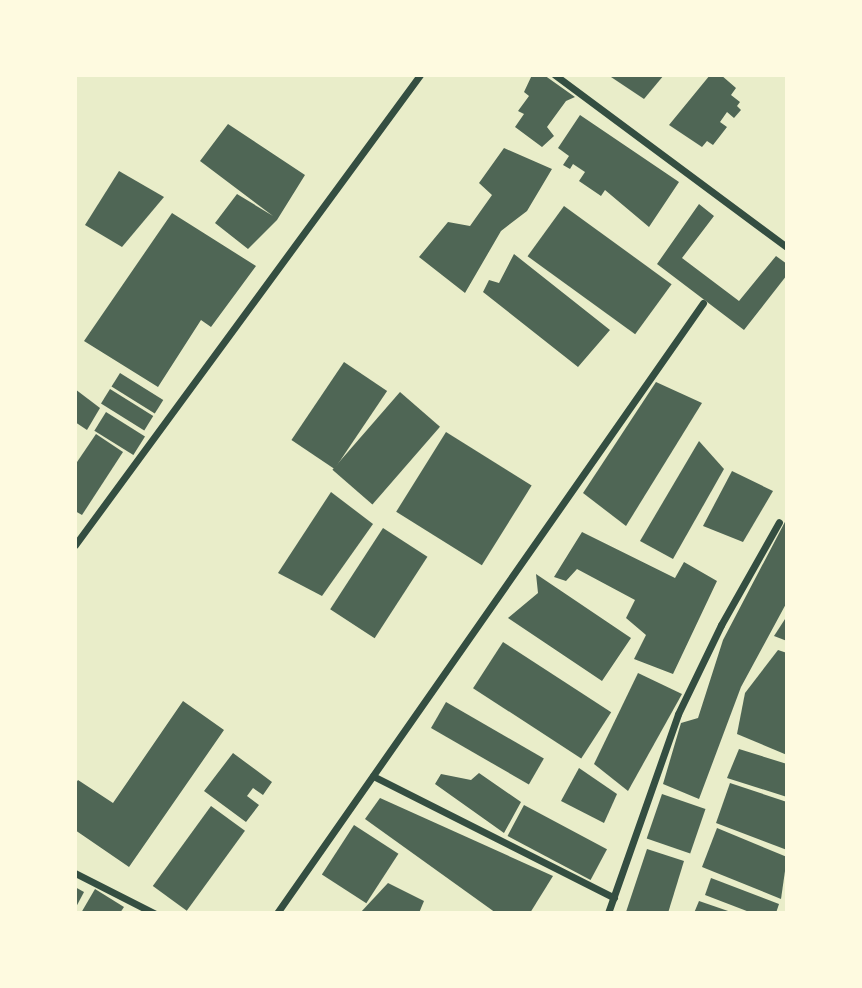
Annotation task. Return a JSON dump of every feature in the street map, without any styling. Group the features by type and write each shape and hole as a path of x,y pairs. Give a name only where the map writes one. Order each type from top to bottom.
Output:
{"street":[{"path":"75,545 420,75"},
{"path":"555,75 787,247"},
{"path":"278,913 703,303"},
{"path":"608,913 678,714 721,625 779,522"},
{"path":"373,776 614,898"},
{"path":"75,873 154,913"}],"building":[{"path":"532,75 544,75 575,97 566,101 547,127 554,136 542,147 515,127 524,114 518,111 529,96 524,92"},
{"path":"608,75 664,75 644,99"},
{"path":"710,75 721,75 736,88 731,95 740,102 737,106 741,110 734,118 727,112 720,122 727,127 713,145 707,141 702,147 669,125"},
{"path":"580,115 679,182 649,227 605,190 601,196 579,181 585,172 573,164 570,169 563,165 569,156 558,148"},
{"path":"228,124 305,175 277,220 248,249 215,223 237,194 273,216 200,161"},
{"path":"504,148 552,169 527,211 501,231 465,293 419,257 448,222 470,226 492,195 479,183"},
{"path":"119,171 164,197 122,247 85,225"},
{"path":"699,204 714,216 682,258 739,301 776,256 787,264 787,275 744,330 657,264"},
{"path":"564,206 672,284 635,334 528,256"},
{"path":"172,213 256,266 211,327 201,320 158,387 84,341"},
{"path":"514,254 610,330 578,367 483,292 489,280 499,283"},
{"path":"344,362 387,391 335,469 291,440"},
{"path":"120,373 163,400 155,414 112,387"},
{"path":"656,382 702,403 626,526 583,493"},
{"path":"75,389 100,408 87,430 75,422"},
{"path":"110,389 153,416 144,430 101,403"},
{"path":"400,392 440,427 372,505 332,470"},
{"path":"106,412 145,436 133,455 94,431"},
{"path":"446,432 532,486 482,565 396,512"},
{"path":"96,434 123,452 82,515 75,511 75,465"},
{"path":"699,441 724,469 673,559 640,541"},
{"path":"732,471 773,491 743,542 703,526"},
{"path":"331,492 373,524 322,596 278,573"},
{"path":"787,518 787,602 741,687 699,799 663,784 681,723 698,718 723,640"},
{"path":"383,528 427,557 375,638 330,609"},
{"path":"582,532 675,578 684,562 717,581 673,674 634,659 646,635 626,618 635,600 577,569 566,581 554,577"},
{"path":"536,574 631,638 602,681 508,618 538,593"},
{"path":"787,616 787,641 774,636"},
{"path":"503,642 611,712 581,758 473,688"},
{"path":"778,650 787,653 787,755 737,734 745,693"},
{"path":"638,673 682,694 628,791 594,764"},
{"path":"183,701 224,730 129,867 75,830 75,784 78,780 113,803"},
{"path":"446,702 544,758 529,784 431,728"},
{"path":"739,749 787,764 787,797 727,778"},
{"path":"233,753 272,782 263,795 253,788 247,796 259,805 246,822 204,791"},
{"path":"579,768 617,794 604,823 561,801"},
{"path":"479,773 521,802 504,833 435,784 441,774 471,780"},
{"path":"730,783 787,802 787,850 716,823"},
{"path":"662,794 705,809 690,853 647,838"},
{"path":"380,798 553,876 530,913 496,913 365,819"},
{"path":"524,805 607,849 591,880 508,836"},
{"path":"211,806 245,831 187,911 153,886"},
{"path":"354,825 398,854 366,903 322,874"},
{"path":"717,828 787,857 781,899 702,867"},
{"path":"647,849 684,861 668,913 626,912"},
{"path":"711,878 779,904 776,913 752,913 705,895"},
{"path":"388,883 424,901 419,913 360,913"},
{"path":"75,887 84,892 75,909"},
{"path":"95,889 124,907 120,913 81,913"},
{"path":"699,901 731,912 731,913 694,913"}]}
